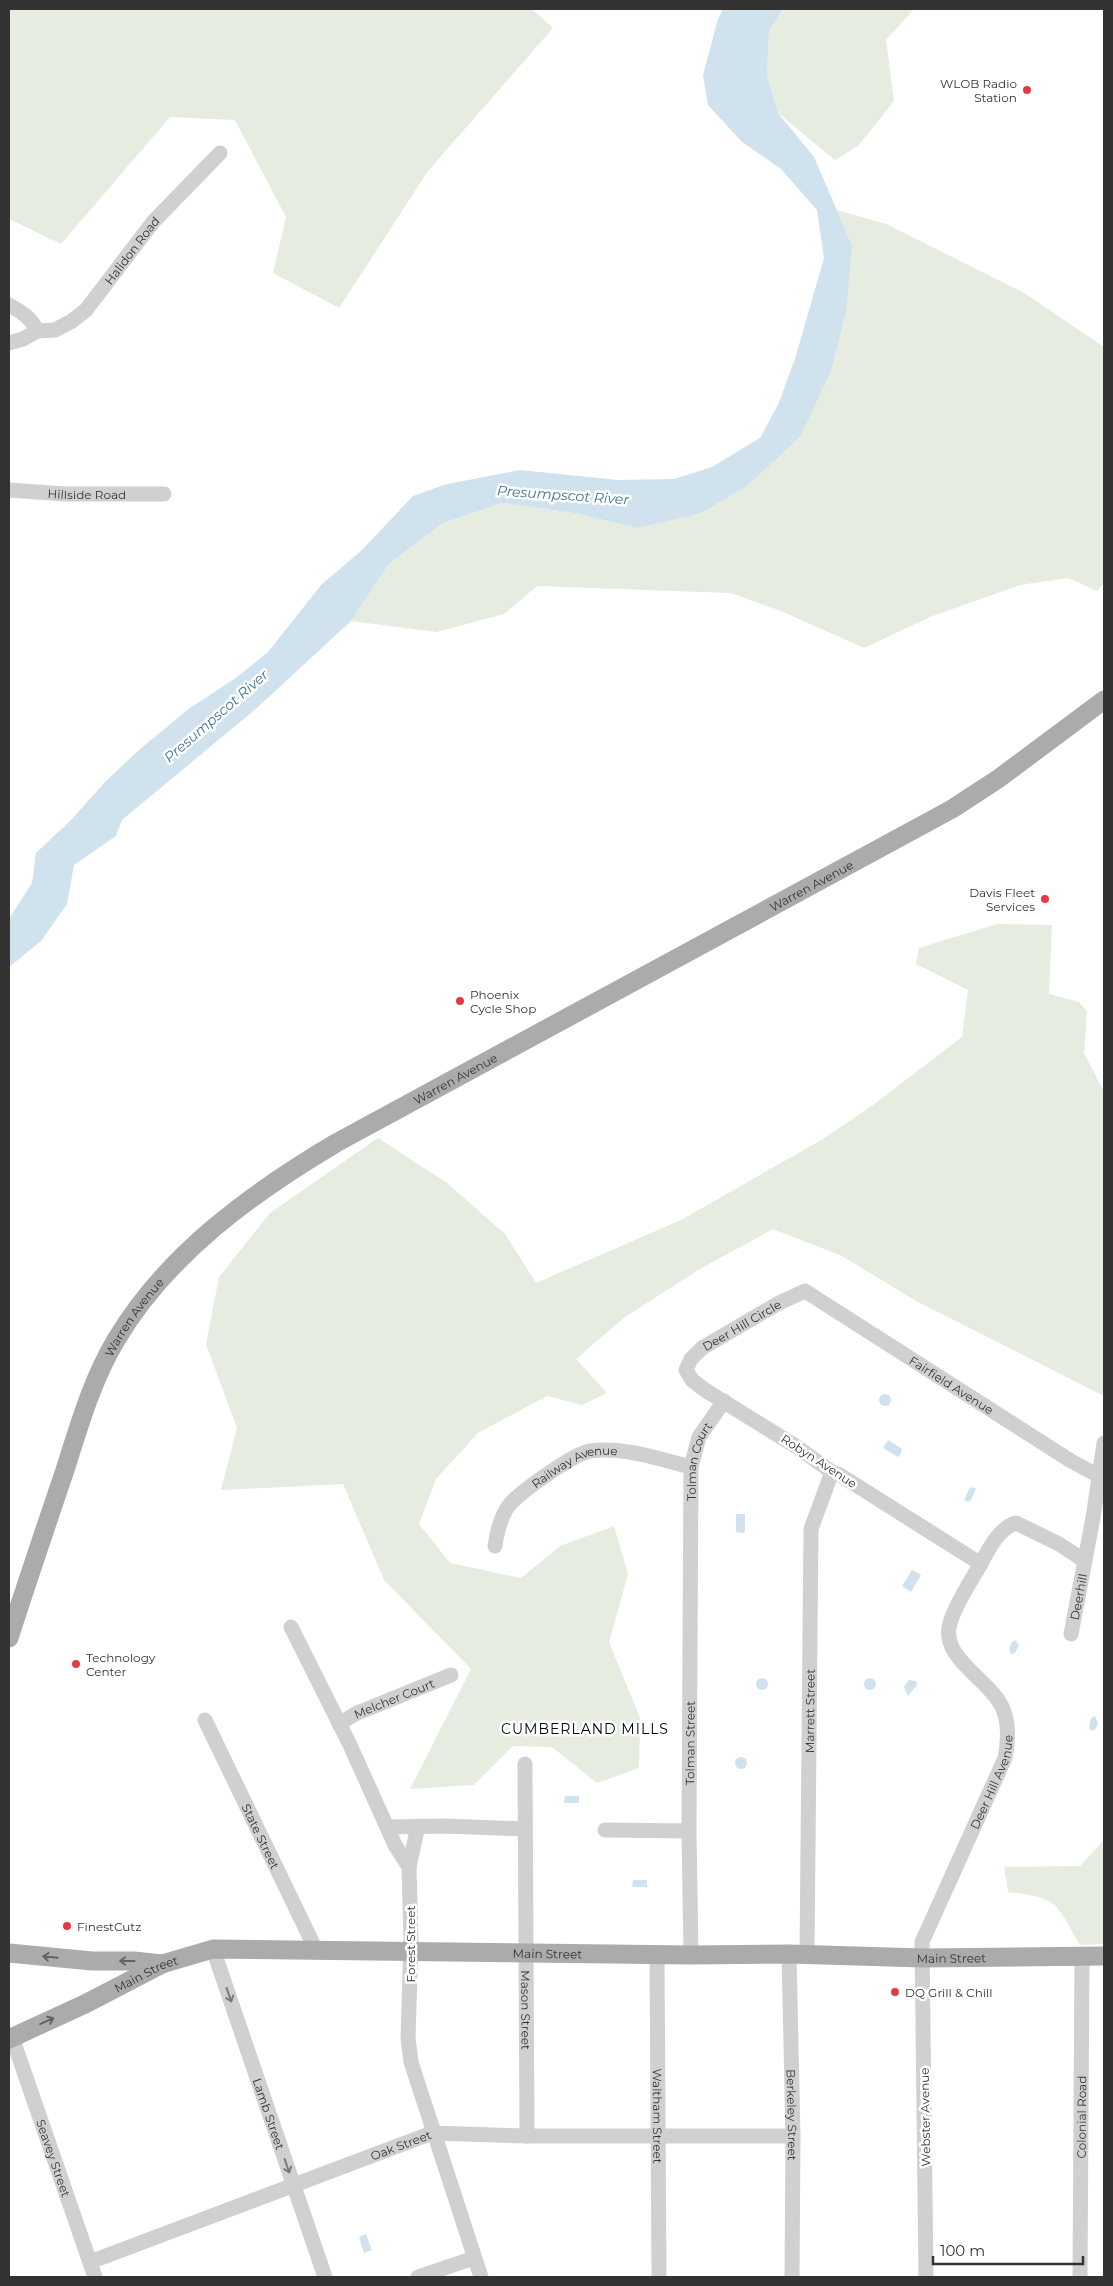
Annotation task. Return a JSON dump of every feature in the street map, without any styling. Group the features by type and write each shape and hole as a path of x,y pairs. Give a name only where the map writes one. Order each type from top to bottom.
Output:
{"main road":[{"name":"Warren Avenue","path":"9,1638 94,1386 115,1341 131,1317 173,1266 192,1247 243,1204 306,1160 952,809 998,780 1104,700"},
{"name":"Main Street","path":"10,2038 85,2004 162,1964 214,1949 316,1952 657,1955 798,1954 923,1958 1104,1956"},
{"path":"9,1953 92,1961 134,1961 162,1964"},
{"path":"85,2004 104,1982 105,1974 92,1961"}],"street":[{"name":"Halidon Road","path":"9,343 23,339 37,331 55,330 72,322 86,310 153,222 220,153"},
{"path":"9,305 27,317 34,324 37,331"},
{"name":"Hillside Road","path":"9,490 65,494 164,494"},
{"name":"Deer Hill Circle","path":"686,1370 691,1359 702,1348 779,1303 804,1291"},
{"name":"Fairfield Avenue","path":"804,1291 1071,1461 1098,1476"},
{"name":"Robyn Avenue","path":"686,1370 692,1380 797,1447 832,1472 840,1475 981,1564"},
{"name":"Tolman Court","path":"690,1529 691,1467 699,1437 724,1401"},
{"path":"981,1564 1002,1532 1008,1526 1016,1523 1059,1544 1085,1561 1104,1443"},
{"name":"Railway Avenue","path":"495,1546 498,1528 510,1504 554,1469 588,1451 626,1451 691,1467"},
{"name":"Marrett Street","path":"798,1954 811,1536 817,1509 832,1472"},
{"name":"Tolman Street","path":"690,1529 689,1831 691,1955"},
{"name":"Deerhill","path":"1071,1634 1085,1561"},
{"name":"Deer Hill Avenue","path":"923,1958 924,1934 997,1776 1007,1748 1006,1721 1001,1705 992,1690 966,1667 951,1648 948,1635 949,1624 981,1564"},
{"path":"291,1627 395,1845 409,1867"},
{"name":"Melcher Court","path":"338,1724 355,1714 451,1675"},
{"name":"State Street","path":"206,1720 316,1952"},
{"name":"Mason Street","path":"525,1764 527,2136"},
{"name":"Forest Street","path":"418,1826 409,1867 411,1952 408,2038 410,2062 481,2277"},
{"path":"388,1827 525,1829"},
{"path":"605,1830 689,1831"},
{"name":"Lamb Street","path":"214,1949 325,2277"},
{"name":"Berkeley Street","path":"792,2277 792,2136 798,1954"},
{"name":"Waltham Street","path":"657,1955 659,2277"},
{"name":"Colonial Road","path":"1080,2277 1082,1956"},
{"name":"Webster Avenue","path":"923,1958 926,2277"},
{"name":"Seavey Street","path":"10,2038 95,2277"},
{"name":"Oak Street","path":"90,2262 432,2133 527,2136 792,2136"},
{"path":"418,2277 474,2258"}],"shaded area":[{"path":"9,9 532,9 553,28 428,171 339,308 273,273 286,217 235,120 170,117 61,244 9,219"},
{"path":"783,9 914,9 886,40 894,101 858,146 835,160 778,113 767,75 769,31"},
{"path":"837,210 886,224 1024,293 1104,347 1104,583 1097,591 1068,578 1020,585 930,617 864,648 781,611 731,593 537,586 504,614 436,632 351,621 389,564 443,523 503,503 574,513 638,528 748,485 852,245"},
{"path":"997,924 1052,925 1049,994 1079,1002 1087,1011 1084,1053 1104,1092 1104,1396 916,1301 842,1256 773,1229 700,1269 625,1317 576,1359 607,1393 582,1405 547,1396 478,1433 436,1479 419,1524 450,1563 521,1578 560,1546 614,1526 628,1574 609,1642 640,1718 639,1768 597,1783 552,1747 513,1746 474,1785 410,1789 471,1669 384,1580 343,1484 221,1490 237,1428 206,1344 219,1277 270,1213 378,1138 447,1183 505,1234 536,1283 681,1220 823,1139 873,1105 962,1037 968,990 916,964 919,948"},
{"path":"1104,1840 1104,1944 1080,1945 1060,1911 1054,1905 1047,1900 1037,1897 1008,1892 1004,1867 1080,1866"}],"water":[{"name":"Presumpscot River","path":"723,9 783,9 769,31 767,75 778,113 814,157 852,245 846,311 831,371 800,437 748,485 701,513 638,528 574,513 503,503 443,523 389,564 351,621 258,707 122,820 116,836 74,865 67,904 41,941 9,967 9,919 32,883 36,853 139,750 190,708 237,677 268,652 322,584 361,551 413,496 447,484 520,470 618,480 674,479 712,467 760,438 778,405 795,359 824,258 817,210 781,169 742,142 708,105 703,75 718,19"},
{"path":"885,1394 891,1400 885,1406 879,1400"},
{"path":"888,1440 902,1449 898,1457 883,1448"},
{"path":"973,1487 976,1489 971,1500 968,1502 964,1500 969,1489"},
{"path":"736,1514 745,1514 745,1532 743,1533 736,1532"},
{"path":"912,1570 921,1575 911,1592 902,1586"},
{"path":"1015,1640 1019,1645 1015,1653 1011,1654 1009,1649"},
{"path":"760,1678 764,1678 768,1684 764,1690 760,1690 756,1686 756,1682"},
{"path":"868,1678 872,1678 876,1684 872,1690 868,1690 864,1686 864,1682"},
{"path":"909,1680 916,1681 917,1685 908,1696 904,1687"},
{"path":"1095,1716 1098,1723 1096,1729 1092,1731 1089,1728 1091,1718"},
{"path":"741,1757 747,1763 741,1769 735,1763"},
{"path":"565,1796 579,1796 579,1803 564,1803"},
{"path":"633,1880 647,1880 647,1887 632,1887"},
{"path":"366,2234 372,2250 364,2253 359,2237"}],"place":[{"name":"WLOB Radio Station","path":"1027,90"},
{"name":"Davis Fleet Services","path":"1045,899"},
{"name":"Phoenix Cycle Shop","path":"460,1001"},
{"name":"Technology Center","path":"76,1664"},
{"name":"FinestCutz","path":"67,1926"},
{"name":"DQ Grill & Chill","path":"895,1992"}],"district":[{"name":"CUMBERLAND MILLS","path":"585,1729"}]}
